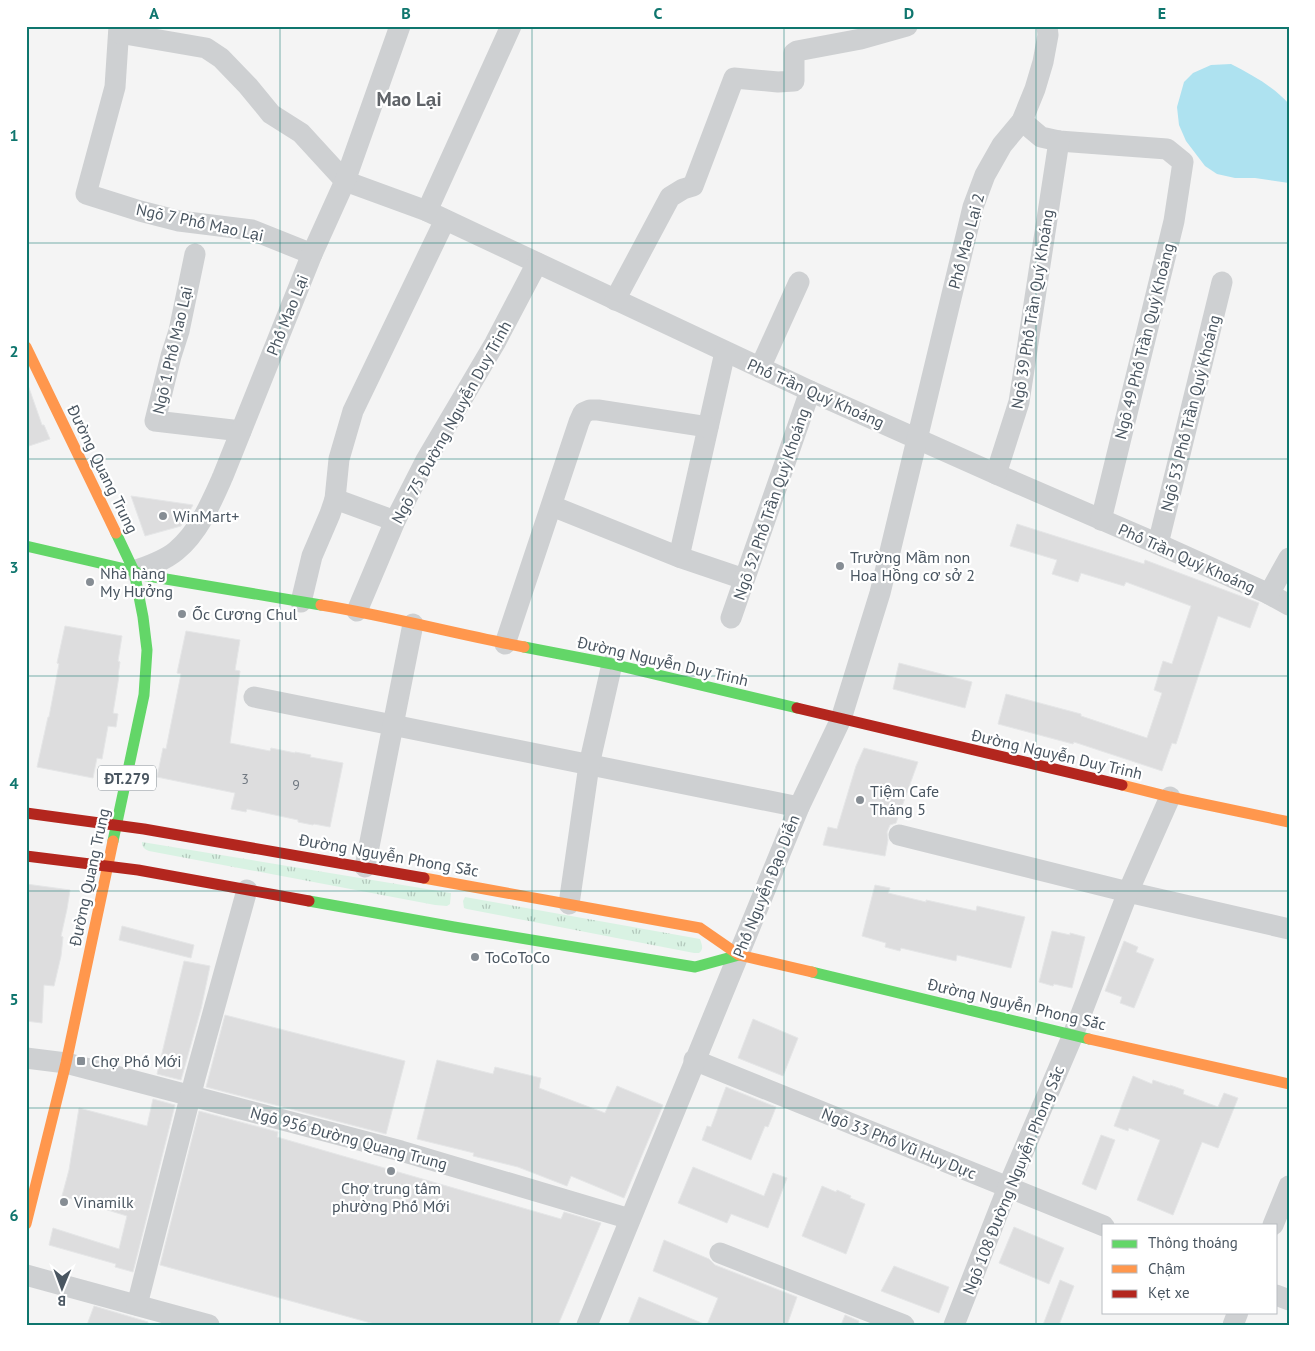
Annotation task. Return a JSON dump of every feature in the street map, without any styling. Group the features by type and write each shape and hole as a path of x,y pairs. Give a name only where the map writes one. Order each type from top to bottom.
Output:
{"main road":[{"name":"Đường Quang Trung","path":"26,347 134,572 147,650 144,695 108,866 66,1063 26,1224"},
{"name":"Đường Nguyễn Duy Trinh","path":"26,546 142,575 357,611 505,644 612,664 1170,797 1289,822"},
{"name":"Đường Nguyễn Phong Sắc","path":"26,813 144,829 364,868 460,888 568,904 700,928 739,955 1289,1084"},
{"name":"Đường Nguyễn Phong Sắc","path":"26,856 138,870 247,890 455,923 695,966 739,955"}],"street":[{"name":"Phố Mao Lại","path":"134,572 157,563 175,552 194,532 211,504 312,254 345,181 400,26"},
{"path":"301,602 312,556 335,499 339,459 353,411 436,215 511,26"},
{"path":"615,300 670,197 683,189 693,186 734,78 778,82 794,81 794,53 797,51 870,37 907,26"},
{"name":"Phố Mao Lại 2","path":"916,438 973,207 985,175 1002,145 1022,121 1036,89 1044,62 1048,26"},
{"path":"119,30 206,48 221,58 271,114 301,133 345,181"},
{"name":"Ngõ 7 Phố Mao Lại","path":"119,30 115,87 86,194 179,221 252,230 312,254"},
{"path":"1022,121 1041,137 1059,141"},
{"name":"Ngõ 49 Phố Trần Quý Khoáng","path":"1059,141 1167,149 1184,162 1174,220 1101,520"},
{"name":"Ngõ 39 Phố Trần Quý Khoáng","path":"996,474 1019,402 1059,141"},
{"name":"Phố Trần Quý Khoáng","path":"345,181 436,215 810,391 1158,544 1269,594 1289,605"},
{"name":"Ngõ 1 Phố Mao Lại","path":"195,254 179,331 155,421 241,431"},
{"name":"Ngõ 75 Đường Nguyễn Duy Trinh","path":"357,611 395,521 426,460 495,343 538,263"},
{"path":"760,368 799,282"},
{"name":"Ngõ 53 Phố Trần Quý Khoáng","path":"1158,544 1222,282"},
{"path":"678,558 725,352"},
{"name":"Ngõ 32 Phố Trần Quý Khoáng","path":"731,618 810,391"},
{"path":"505,644 579,422 584,413 590,410 598,410 708,427"},
{"name":"Phố Nguyễn Đạo Diễn","path":"587,1325 799,807 841,719 880,593 916,438"},
{"path":"335,499 395,521"},
{"path":"552,506 678,558 744,579"},
{"path":"1269,594 1289,558"},
{"path":"364,868 413,624"},
{"path":"568,904 589,765 612,664"},
{"path":"254,697 799,807"},
{"name":"Ngõ 108 Đường Nguyễn Phong Sắc","path":"954,1325 1008,1187 1074,1035 1128,892 1170,797"},
{"path":"899,834 1128,892 1289,929"},
{"path":"137,1305 190,1096 247,890"},
{"name":"Ngõ 956 Đường Quang Trung","path":"26,1058 66,1063 401,1151 630,1220"},
{"name":"Ngõ 33 Phố Vũ Huy Dực","path":"694,1060 1102,1225"},
{"path":"1273,1224 1289,1186"},
{"path":"720,1253 904,1325"},
{"path":"26,1275 210,1325"}],"green space":[{"path":"142,842 451,893 450,904 447,906 435,905 149,851 144,848"},
{"path":"465,897 700,939 702,948 699,953 694,953 467,909 464,908 463,901"}],"water":[{"path":"1231,64 1269,86 1289,104 1289,183 1255,178 1235,178 1217,174 1205,166 1186,141 1179,125 1177,107 1184,82 1193,73 1211,65"}],"building":[{"path":"26,386 29,388 42,425 44,425 50,439 26,447"},
{"name":"WinMart+","path":"131,496 193,505 181,526 145,536"},
{"path":"1017,524 1144,564 1145,560 1259,603 1250,628 1218,616 1176,744 1172,743 1162,771 1074,742 1073,744 998,724 1006,694 1081,714 1081,716 1147,738 1162,693 1154,690 1163,661 1172,664 1191,606 1126,582 1124,586 1081,573 1078,582 1052,574 1057,560 1010,546"},
{"path":"65,626 122,636 118,661 120,662 119,676 113,713 118,714 116,727 108,726 102,759 97,758 93,778 37,767 49,717"},
{"path":"186,631 240,640 235,670 240,671 230,743 270,751 271,748 295,752 311,755 310,757 343,763 330,827 298,822 298,820 247,809 246,812 231,809 235,793 157,777 163,748 166,749 181,674 177,673"},
{"path":"899,663 972,682 965,708 893,689"},
{"path":"864,748 918,762 896,823 890,825 887,832 888,840 885,856 823,845 828,827 837,829 856,766"},
{"path":"26,884 70,890 61,936 63,937 61,956 54,986 44,985 42,1023 26,1021"},
{"path":"875,885 890,888 888,893 926,902 926,900 976,911 977,906 1025,917 1011,968 957,955 956,961 901,948 900,951 885,947 886,943 862,936"},
{"path":"122,926 194,945 191,958 119,940"},
{"path":"1052,931 1085,937 1072,988 1039,982"},
{"path":"1124,941 1138,947 1136,952 1154,959 1134,1008 1120,1003 1122,997 1105,991"},
{"path":"184,961 210,966 201,1009 181,1080 157,1074"},
{"path":"225,1015 405,1061 386,1134 206,1087"},
{"path":"753,1019 798,1038 783,1076 738,1058"},
{"path":"437,1060 493,1074 495,1067 541,1078 539,1088 605,1113 617,1086 663,1105 624,1198 571,1176 567,1186 518,1167 473,1156 474,1153 417,1139"},
{"path":"1133,1076 1152,1084 1153,1080 1184,1090 1183,1094 1218,1107 1224,1093 1238,1098 1218,1148 1202,1142 1173,1215 1137,1200 1160,1140 1129,1128 1128,1131 1114,1126"},
{"path":"726,1087 776,1107 768,1127 765,1126 751,1160 702,1140 707,1126 711,1127"},
{"path":"153,1099 175,1105 133,1272 115,1267 116,1264 49,1245 53,1228 119,1249 127,1216 62,1196 69,1170 79,1108 147,1126"},
{"path":"199,1111 278,1132 277,1137 561,1219 564,1212 601,1223 558,1325 378,1325 160,1265"},
{"path":"1101,1135 1115,1140 1096,1190 1082,1184"},
{"path":"693,1167 764,1196 773,1173 787,1178 768,1228 731,1214 727,1223 678,1203"},
{"path":"822,1186 836,1192 837,1190 865,1204 846,1254 802,1236"},
{"path":"1014,1227 1064,1248 1049,1284 999,1263"},
{"path":"664,1240 709,1259 715,1265 797,1297 787,1325 707,1325 718,1298 653,1271"},
{"path":"894,1266 949,1287 939,1313 881,1291"},
{"path":"1060,1280 1074,1286 1059,1325 1043,1325"},
{"path":"639,1297 704,1324 704,1325 628,1325"},
{"path":"94,1306 148,1322 148,1325 87,1325"},
{"path":"845,1315 859,1321 858,1325 841,1325"}],"traffic: fast":[{"path":"113,841 144,695 147,650 134,571 116,533"},
{"path":"26,546 134,571 142,575 321,605"},
{"path":"524,647 612,664 797,708"},
{"path":"309,901 695,967 739,955"},
{"path":"812,972 1089,1039"}],"traffic: slow":[{"path":"26,347 116,533"},
{"path":"321,605 372,614 524,647"},
{"path":"1122,785 1289,822"},
{"path":"26,1224 66,1063 113,841"},
{"path":"424,878 700,928 739,955 812,972"},
{"path":"1089,1039 1289,1084"}],"traffic: jam":[{"path":"797,708 1122,785"},
{"path":"26,813 144,829 424,878"},
{"path":"26,856 138,870 309,901"}],"place":[{"name":"WinMart+","path":"163,516"},
{"name":"Trường Mầm non Hoa Hồng cơ sở 2","path":"840,566"},
{"name":"Nhà hàng My Hưởng","path":"90,582"},
{"name":"Ốc Cương Chul","path":"182,614"},
{"name":"Tiệm Cafe Tháng 5","path":"860,800"},
{"name":"ToCoToCo","path":"475,957"},
{"name":"Chợ Phố Mới","path":"81,1061"},
{"name":"Chợ trung tâm phường Phố Mới","path":"391,1171"},
{"name":"Vinamilk","path":"64,1202"}],"district":[{"name":"Mao Lại","path":"409,99"}]}
